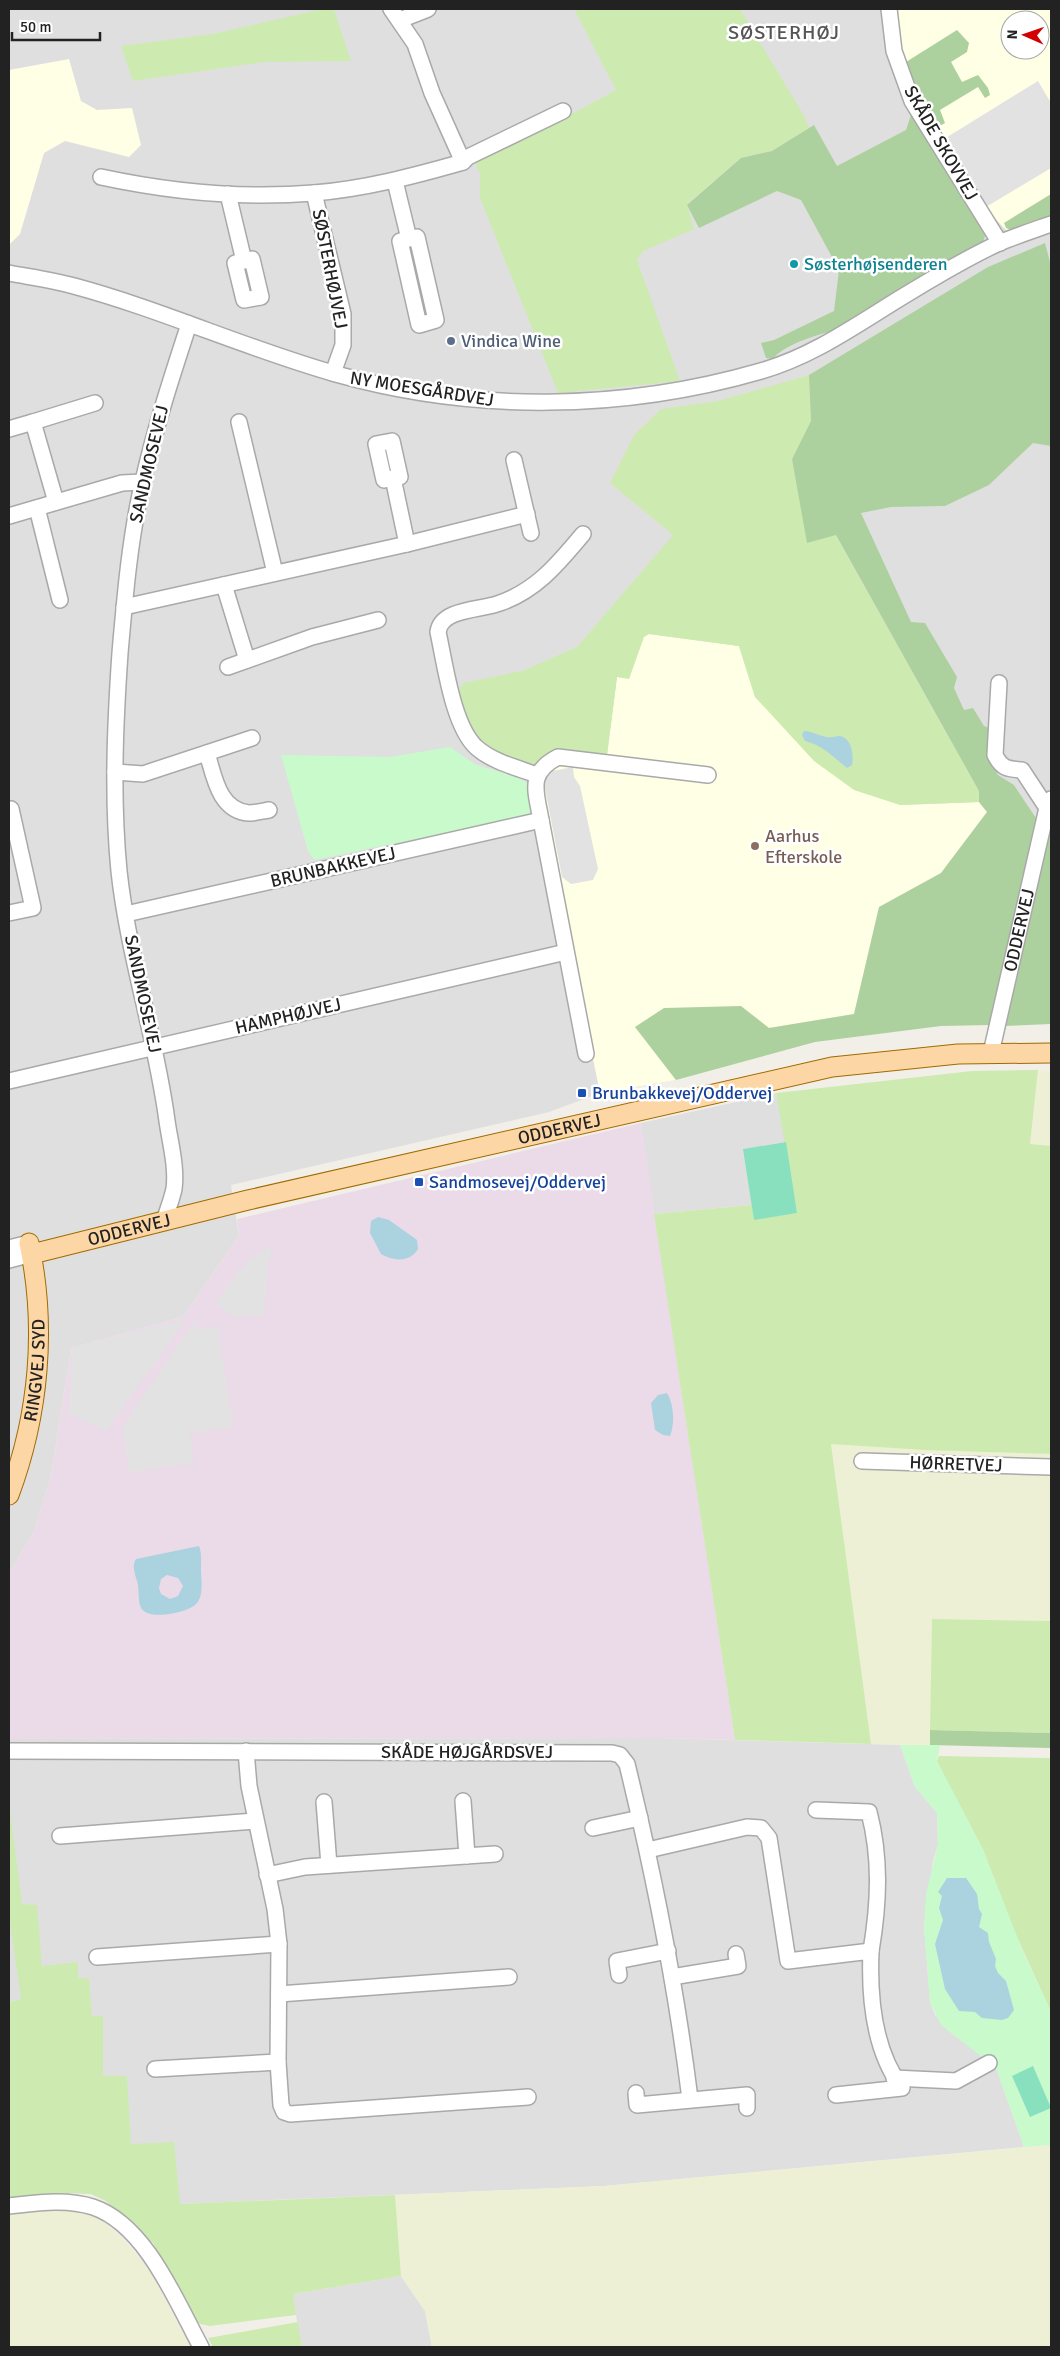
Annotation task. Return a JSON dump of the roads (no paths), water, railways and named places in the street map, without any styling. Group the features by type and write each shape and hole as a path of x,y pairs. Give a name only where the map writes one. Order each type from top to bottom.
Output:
{"main road":[{"name":"ODDERVEJ","path":"30,1248 832,1067 925,1056 1051,1053"},
{"name":"ODDERVEJ","path":"30,1248 166,1215 248,1200"},
{"name":"RINGVEJ SYD","path":"9,1495 28,1436 37,1382 38,1318 30,1248"}],"street":[{"path":"428,9 396,14 415,44 432,93 463,162"},
{"name":"SKÅDE SKOVVEJ","path":"889,9 894,51 912,101 1000,243"},
{"name":"SØSTERHØJVEJ","path":"101,177 152,188 228,194 314,193 395,181 463,162 468,157 563,112"},
{"path":"395,181 409,239"},
{"name":"SØSTERHØJVEJ","path":"314,193 343,314 342,345 333,373"},
{"path":"228,194 244,261"},
{"name":"NY MOESGÅRDVEJ","path":"9,273 72,286 333,373 418,391 501,402 560,403 627,399 762,371 816,349 910,291 1000,243 1051,224"},
{"path":"417,237 436,320 419,324 400,241 409,239 417,237"},
{"name":"SANDMOSEVEJ","path":"166,1215 174,1191 174,1174 164,1095 126,914 116,839 115,772 118,688 124,607 142,482 164,398 189,324"},
{"path":"9,429 95,403"},
{"path":"33,422 56,502"},
{"path":"239,422 275,573"},
{"path":"514,460 532,533"},
{"path":"393,478 407,544"},
{"path":"9,516 122,483 142,482"},
{"path":"37,508 60,600"},
{"path":"124,607 407,544 527,514"},
{"path":"537,776 489,756 478,749 463,730 438,632 439,625 446,617 497,604 535,585 552,570 582,534"},
{"path":"224,584 247,660"},
{"path":"228,668 312,637 378,620"},
{"name":"ODDERVEJ","path":"991,1053 1049,803 1022,770 1006,769 1000,764 995,755 999,683"},
{"path":"115,772 143,774 252,738"},
{"path":"207,753 221,795 228,804 237,810 249,813 269,810"},
{"path":"586,1054 541,820 535,782 537,776 547,763 558,757 708,775"},
{"path":"9,913 33,908 11,809"},
{"name":"BRUNBAKKEVEJ","path":"126,914 541,820"},
{"name":"HAMPHØJVEJ","path":"9,1080 566,952"},
{"name":"ODDERVEJ","path":"9,1248 30,1248"},
{"name":"ODDERVEJ","path":"9,1260 30,1248"},
{"name":"HØRRETVEJ","path":"862,1460 1051,1467"},
{"name":"SKÅDE HØJGÅRDSVEJ","path":"9,1751 612,1753 620,1755 627,1764 648,1850 668,1951 690,2099"},
{"path":"246,1751 255,1821 275,1909 280,1944 278,2062 281,2105 284,2112 290,2114 528,2097"},
{"path":"463,1801 467,1856"},
{"path":"324,1802 329,1865"},
{"path":"816,1810 869,1812 875,1836 878,1883 876,1921 870,1951 872,2008 881,2047 894,2078 902,2088 836,2095"},
{"path":"593,1828 640,1818"},
{"path":"60,1836 255,1821"},
{"path":"648,1850 747,1827 761,1828 769,1838 788,1962 870,1951"},
{"path":"267,1875 305,1867 495,1854"},
{"path":"97,1958 280,1944"},
{"path":"619,1976 616,1961 668,1951"},
{"path":"672,1977 738,1966 736,1954"},
{"path":"279,1994 509,1977"},
{"path":"155,2069 278,2062"},
{"path":"894,2078 956,2081 989,2063"},
{"path":"636,2093 636,2105 747,2095 747,2108"},
{"path":"9,2206 55,2202 74,2203 92,2206 108,2213 127,2229 153,2260 201,2347"}],"water":[{"path":"804,731 827,737 843,737 851,748 852,765 847,768 823,749 805,741 802,735"},
{"path":"378,1217 389,1220 417,1240 418,1249 415,1254 406,1259 396,1259 381,1254 370,1233 371,1221"},
{"path":"667,1393 673,1414 673,1426 670,1436 663,1435 655,1430 651,1403 658,1395"},
{"path":"199,1546 202,1586 201,1596 197,1603 186,1610 169,1614 160,1615 145,1612 139,1602 134,1568 136,1559","holes":["167,1575 178,1578 183,1586 178,1596 170,1599 161,1594 159,1588 161,1579"]},
{"path":"947,1878 966,1878 977,1894 979,1909 982,1914 979,1927 988,1933 989,1942 996,1959 995,1966 998,1973 1006,1981 1014,2010 1008,2018 1002,2020 982,2018 975,2012 959,2011 945,1989 935,1944 943,1920 939,1908 942,1896 938,1892"}],"place":[{"name":"Søsterhøjsenderen","path":"794,264"},
{"name":"Vindica Wine","path":"451,341"},
{"name":"Aarhus Efterskole","path":"755,846"},
{"name":"Brunbakkevej/Oddervej","path":"582,1093"},
{"name":"Sandmosevej/Oddervej","path":"419,1182"}],"district":[{"name":"SØSTERHØJ","path":"784,32"}]}
